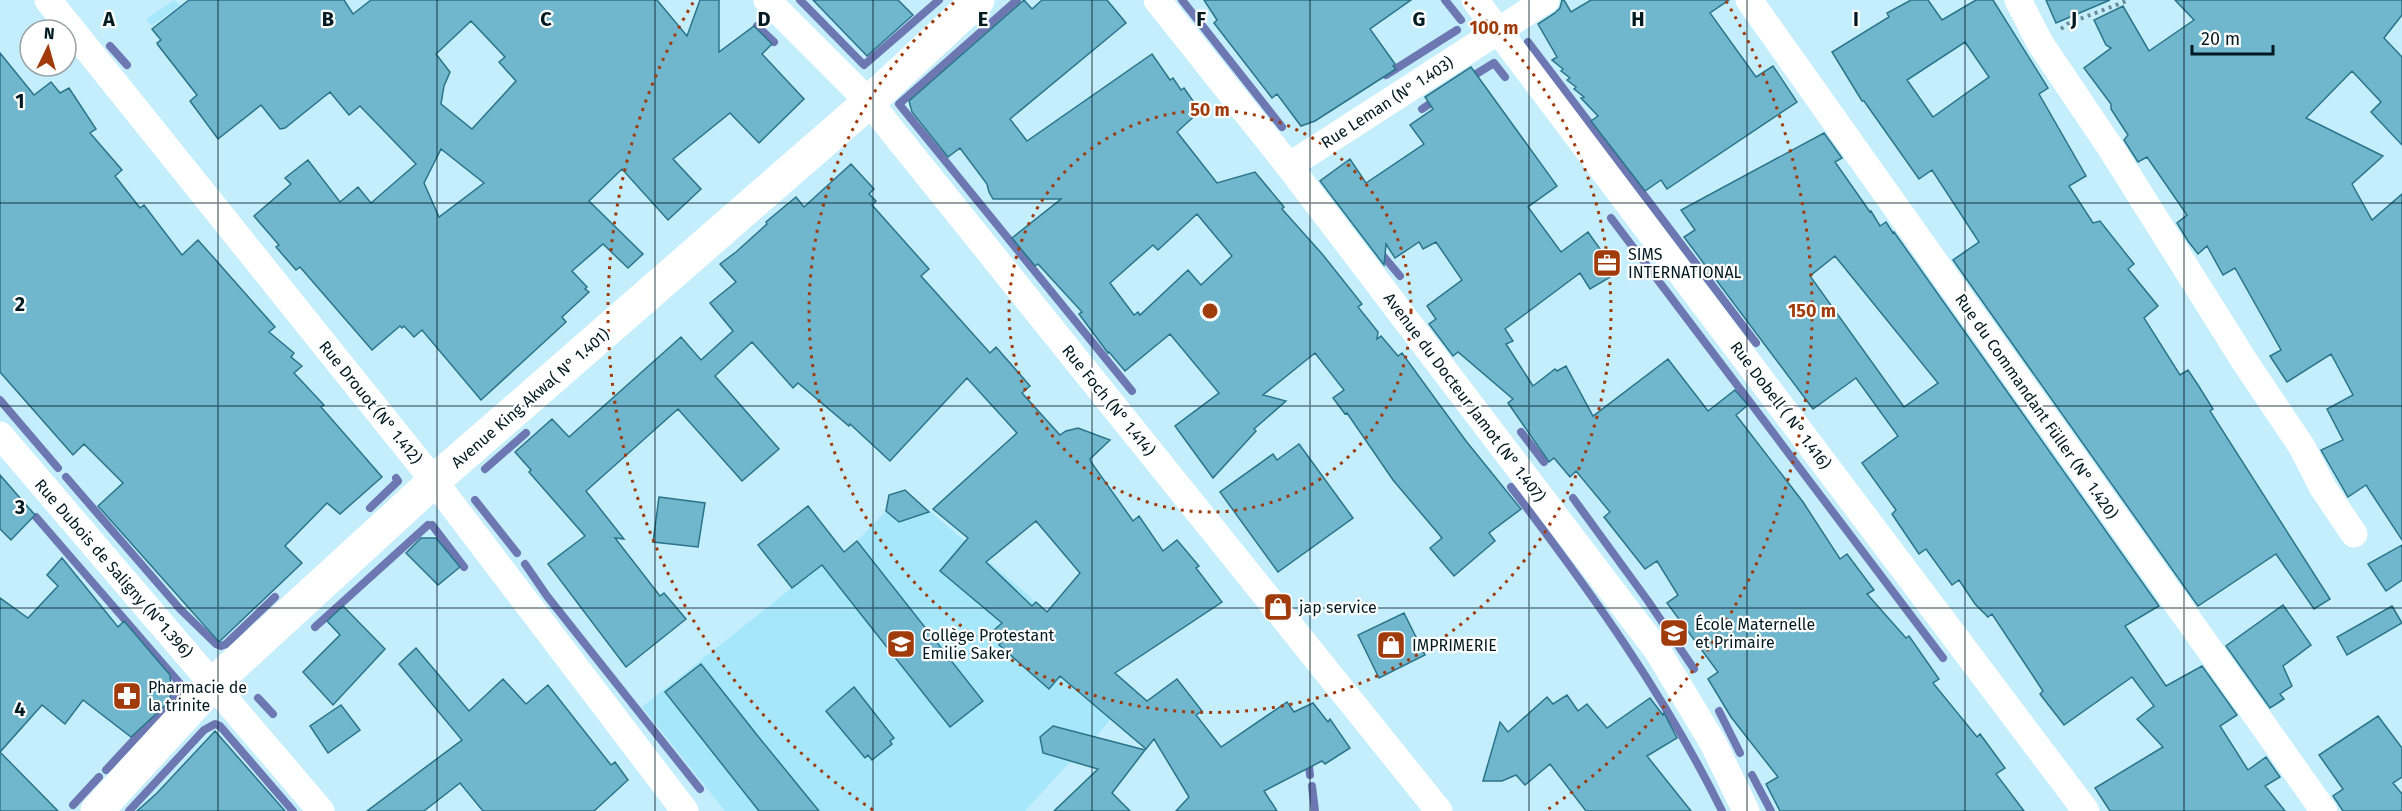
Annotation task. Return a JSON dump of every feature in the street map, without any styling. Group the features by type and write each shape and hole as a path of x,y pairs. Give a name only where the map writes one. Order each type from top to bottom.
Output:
{"street":[{"name":"Rue Drouot (N° 1.412)","path":"48,0 434,481 685,811"},
{"name":"Rue Foch (N° 1.414)","path":"766,0 869,102 1439,811"},
{"name":"Avenue King Akwa( N° 1.401)","path":"97,811 214,683 434,481 869,102 978,0"},
{"name":"Avenue du Docteur Jamot (N° 1.407)","path":"1157,0 1289,166 1657,650 1713,743 1746,811"},
{"name":"Rue Dobell ( N° 1.416)","path":"1475,0 2086,811"},
{"name":"Rue Leman (N° 1.403)","path":"1289,166 1546,0"},
{"name":"Rue du Commandant Füller (N° 1.420)","path":"1749,0 2324,811"},
{"path":"2018,0 2040,43 2112,150 2245,362 2302,447 2323,488 2354,534"},
{"name":"Rue Dubois de Saligny (N°1.396)","path":"0,435 321,811"}],"path":[{"path":"2040,43 2067,24 2129,0"}],"shaded area":[{"path":"174,0 180,5 152,26 146,19"},
{"name":"Collège Protestant Emilie Saker","path":"905,490 1028,595 1132,692 1096,737 1094,736 1025,811 725,811 642,707 823,563 827,565 857,541 886,511 889,495"}],"building":[{"path":"189,0 344,0 353,14 371,0 657,0 687,36 700,0 719,0 719,52 754,26 772,44 762,54 804,99 759,143 730,113 673,159 701,189 668,220 622,169 589,201 643,254 628,268 603,244 572,271 589,292 562,317 566,322 481,400 422,330 414,337 404,326 402,328 400,326 372,350 300,267 296,270 276,247 279,245 254,216 291,184 285,178 308,160 340,202 358,187 371,203 416,164 360,106 349,115 330,92 285,128 280,129 261,105 218,139 190,101 197,95 158,45 157,43 161,40 152,29","holes":["471,21 505,57 499,62 516,81 472,129 441,104 444,86 450,72 436,54","441,149 484,183 439,217 424,183"]},
{"path":"813,0 898,0 913,15 867,56"},
{"path":"1024,0 1032,9 1042,0 1107,0 1126,23 1010,119 1027,141 1152,54 1170,80 1173,78 1181,90 1184,88 1200,111 1177,132 1217,183 1255,172 1284,207 1282,209 1362,304 1358,307 1378,332 1377,339 1381,336 1398,356 1402,353 1466,441 1521,509 1489,533 1495,541 1454,576 1430,548 1442,538 1393,480 1347,413 1345,414 1333,398 1344,390 1315,353 1263,395 1286,401 1254,429 1256,431 1213,478 1175,426 1219,393 1170,334 1125,371 1108,353 1079,314 1082,312 1038,264 1035,266 1012,238 1061,199 993,199 987,184 960,148 948,157 912,112 909,101","holes":["1197,214 1232,256 1201,285 1188,270 1140,315 1138,312 1134,315 1110,283 1153,245 1158,250"]},
{"path":"1204,0 1411,0 1370,29 1395,64 1393,66 1396,69 1315,121 1301,126 1277,94 1272,98 1214,23 1217,20"},
{"path":"1562,0 1571,12 1591,0 1729,0 1710,13 1756,77 1773,66 1797,102 1667,189 1661,180 1645,191 1591,121 1598,116 1581,98 1584,97 1574,89 1576,87 1567,80 1570,78 1561,71 1563,69 1552,60 1557,57 1538,24 1560,8"},
{"path":"1911,0 1928,0 1942,20 1976,0 1993,0 2048,88 2039,94 2086,176 2069,186 2093,223 2100,221 2134,264 2128,269 2158,306 2144,318 2180,375 2188,370 2198,385 2213,409 2210,411 2330,599 2314,609 2276,554 2198,606 1953,260 1979,242 1932,170 1919,179 1862,101 1832,52 1889,17 1887,13","holes":["1965,42 1989,77 1933,117 1907,80"]},
{"path":"2046,0 2110,0 2056,23"},
{"path":"2175,0 2402,0 2402,15 2384,38 2402,57 2402,145 2371,112 2381,102 2352,71 2306,118 2383,156 2352,184 2372,220 2402,194 2402,540 2366,485 2348,497 2321,450 2343,440 2327,409 2353,395 2331,354 2287,382 2270,356 2281,350 2235,268 2223,275 2207,246 2198,254 2188,241 2177,223 2187,215 2147,157 2138,162 2124,140 2128,135 2111,109 2111,104 2084,68 2111,48 2106,45 2094,20 2123,6 2149,51 2194,20"},
{"path":"0,53 34,95 51,82 60,93 69,88 96,129 90,133 122,170 115,176 140,208 144,205 182,255 198,240 275,327 269,332 294,353 291,357 302,366 294,373 324,405 321,407 382,477 340,514 327,503 285,546 302,563 219,642 98,506 123,483 84,444 73,455 0,372"},
{"path":"1471,67 1557,186 1528,207 1561,252 1588,232 1617,273 1590,289 1580,273 1505,329 1513,341 1506,344 1533,386 1555,369 1557,371 1566,366 1593,416 1668,359 1708,411 1735,390 1748,405 1736,415 1803,502 1840,559 1847,554 1874,590 1867,594 1906,638 1909,636 1939,679 1933,683 1977,737 1980,734 2005,768 1996,774 2024,811 1780,811 1766,784 1778,777 1731,717 1708,679 1718,672 1667,603 1678,595 1657,561 1645,569 1604,517 1610,512 1576,471 1570,477 1554,458 1549,462 1508,403 1513,399 1458,352 1453,356 1429,324 1436,319 1427,306 1462,280 1436,242 1423,249 1419,242 1395,258 1386,244 1384,265 1320,181 1350,159 1366,183 1424,144 1410,125 1433,109 1425,97"},
{"path":"1824,133 1842,158 1835,162 1870,212 1880,226 1886,222 1894,232 2159,606 2125,626 2166,686 2202,666 2237,715 2220,726 2248,770 2266,757 2280,777 2265,786 2285,811 2110,811 2095,788 2163,747 2137,719 2154,706 2132,677 2064,725 2040,694 2043,691 1992,614 1988,617 1975,604 1959,580 1952,585 1926,549 1919,554 1892,514 1896,510 1862,463 1898,436 1856,378 1813,409 1684,237 1695,230 1681,210","holes":["1835,256 1938,383 1904,407 1810,276"]},
{"path":"851,164 874,189 869,194 876,201 872,205 929,269 921,276 990,353 996,347 1030,386 1022,393 1060,435 1078,428 1110,440 1090,459 1091,462 1133,521 1139,516 1163,551 1177,540 1199,566 1196,568 1222,602 1115,673 1147,701 1177,679 1202,711 1196,715 1221,747 1287,702 1294,712 1313,703 1328,722 1330,719 1350,748 1325,764 1322,761 1264,791 1277,811 1176,811 1189,797 1154,739 1146,749 1060,676 1049,689 999,645 1003,640 994,630 1002,623 940,571 968,538 933,509 1017,433 967,378 890,461 850,424 849,426 798,383 793,388 752,342 715,376 779,449 742,481 678,409 586,491 624,539 615,538 660,596 664,593 686,619 626,667 548,564 585,536 529,472 531,470 515,452 552,419 569,437 681,337 701,360 733,331 710,303 736,282 720,264 796,197 804,207","holes":["1036,521 1080,573 1047,612 1036,602 1032,606 986,562"]},
{"path":"1299,444 1353,518 1278,572 1220,492 1273,454 1277,460"},
{"path":"0,475 35,515 11,540 0,529"},
{"path":"905,490 929,512 899,522 886,511 889,495"},
{"path":"659,497 705,503 698,547 653,542"},
{"path":"808,506 844,552 857,541 983,701 950,727 822,565 792,588 758,545"},
{"path":"421,538 436,538 460,567 438,585 406,553"},
{"path":"2402,545 2402,580 2386,591 2368,564"},
{"path":"62,558 118,627 124,621 170,675 170,701 131,737 83,700 65,724 42,705 0,752 0,598 28,618 58,586 47,575"},
{"path":"2283,605 2311,645 2283,666 2292,686 2280,694 2284,699 2270,708 2226,646"},
{"path":"343,606 385,649 333,705 303,672 340,635 327,621"},
{"path":"2392,606 2402,623 2347,655 2337,637"},
{"name":"IMPRIMERIE","path":"1404,613 1425,655 1379,678 1358,635"},
{"path":"416,648 469,711 503,679 526,704 548,685 611,765 615,762 628,780 594,811 483,811 460,783 424,811 367,811 462,740 399,664"},
{"path":"701,664 819,811 759,811 665,692"},
{"path":"854,687 894,738 890,741 892,744 872,760 868,755 865,758 826,711"},
{"path":"1567,695 1578,711 1587,704 1607,728 1650,698 1663,715 1664,713 1677,738 1647,756 1691,811 1586,811 1550,764 1525,785 1516,775 1502,781 1483,781 1500,722 1508,732 1547,697 1553,704"},
{"path":"341,705 360,730 328,753 310,726"},
{"path":"2378,716 2402,748 2402,777 2393,783 2402,794 2402,811 2343,811 2333,796 2343,789 2319,755"},
{"path":"1053,726 1145,750 1112,793 1130,811 1054,811 1098,769 1043,753 1040,737"},
{"path":"215,731 285,811 137,811 157,793"},
{"path":"0,752 58,811 0,811"}],"waterway":[{"path":"800,0 864,65 939,0"},
{"path":"1017,0 899,104 1132,391"},
{"path":"1182,0 1282,127"},
{"path":"1445,0 1461,20"},
{"path":"757,26 774,42"},
{"path":"1386,75 1457,30"},
{"path":"1528,42 1756,343"},
{"path":"110,46 127,65"},
{"path":"1468,79 1494,63 1505,77"},
{"path":"1422,109 1437,99"},
{"path":"1611,218 1943,658"},
{"path":"1379,251 1400,276"},
{"path":"0,400 58,468"},
{"path":"1521,432 1544,462"},
{"path":"485,469 526,433"},
{"path":"66,477 180,609 216,644 221,646 226,644 275,597"},
{"path":"370,508 398,481 396,478"},
{"path":"1511,487 1597,604 1651,684 1700,767 1722,811"},
{"path":"1573,498 1694,669"},
{"path":"475,500 517,553"},
{"path":"36,517 183,687 106,770"},
{"path":"315,627 428,525"},
{"path":"432,525 464,567"},
{"path":"525,564 547,596 700,789"},
{"path":"258,698 273,714"},
{"path":"1719,711 1740,753"},
{"path":"129,811 204,730 215,724 220,726 293,811"},
{"path":"1308,758 1310,775"},
{"path":"1752,775 1771,811"},
{"path":"73,805 99,777"},
{"path":"1312,786 1315,811"}],"place":[{"name":"SIMS INTERNATIONAL","path":"1607,263"},
{"name":"jap service","path":"1278,607"},
{"name":"École Maternelle et Primaire","path":"1674,633"},
{"name":"Collège Protestant Emilie Saker","path":"901,644"},
{"name":"IMPRIMERIE","path":"1391,645"},
{"name":"Pharmacie de la trinite","path":"127,696"}]}
